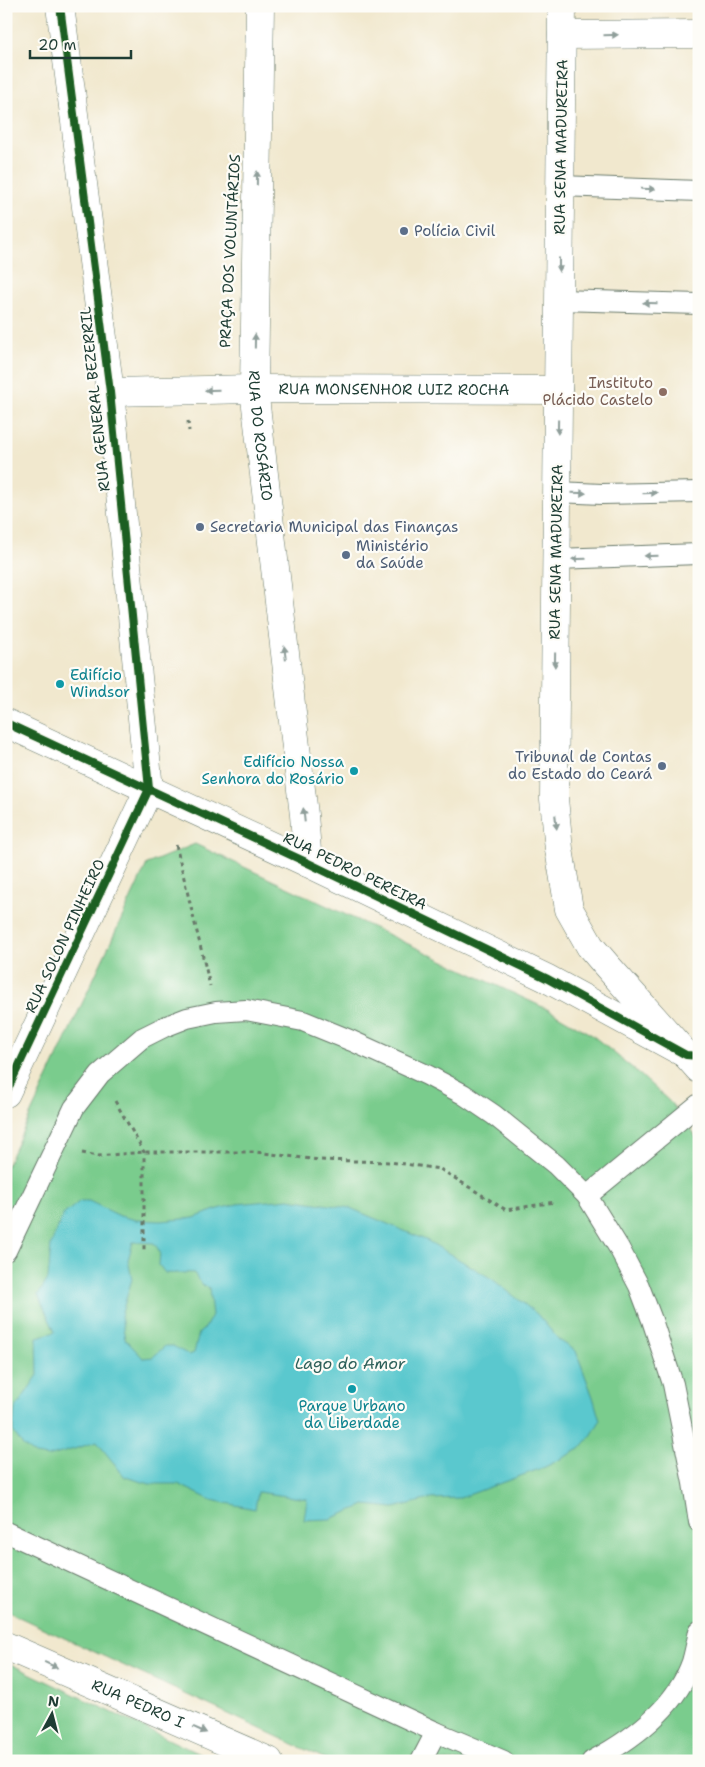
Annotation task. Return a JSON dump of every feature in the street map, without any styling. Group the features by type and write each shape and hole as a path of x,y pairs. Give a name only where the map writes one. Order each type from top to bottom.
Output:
{"street":[{"name":"RUA GENERAL BEZERRIL","path":"60,6 110,392 149,790"},
{"name":"RUA DO ROSÁRIO","path":"260,6 254,389 303,805 308,863"},
{"name":"RUA SENA MADUREIRA","path":"562,6 554,798 559,849 569,909 590,946 693,1062"},
{"path":"562,35 699,34"},
{"name":"RUA MONSENHOR LUIZ ROCHA","path":"110,392 254,389 558,390"},
{"name":"RUA PEDRO PEREIRA","path":"6,723 308,863 546,978 693,1062"},
{"name":"RUA SOLON PINHEIRO","path":"6,1093 149,790"},
{"name":"RUA PEDRO I","path":"6,1646 269,1761"}],"lane":[{"path":"560,186 699,191"},
{"path":"559,300 699,304"},
{"path":"556,492 602,494 699,492"},
{"path":"556,560 699,554"},
{"path":"6,1251 74,1108 100,1074 142,1038 187,1018 216,1012 246,1010 303,1021 427,1075 463,1094 494,1115 556,1164 587,1196 635,1278 652,1320 673,1384 699,1522"},
{"path":"587,1196 699,1104"},
{"path":"6,1532 436,1732 504,1761"},
{"path":"592,1761 640,1730 677,1692 692,1662 699,1631"},
{"path":"421,1761 436,1732"}],"path":[{"path":"176,845 216,1012"},
{"path":"100,1074 144,1152 144,1253"},
{"path":"55,1146 98,1156 144,1152 256,1152 319,1160 390,1162 440,1170 506,1210 587,1196"}],"green space":[{"name":"Parque Urbano da Liberdade","path":"195,844 549,1010 592,1035 636,1071 670,1102 691,1128 699,1144 699,1761 330,1761 6,1611 6,1167 147,864"},
{"path":"6,1662 214,1761 6,1761"}],"water":[{"name":"Lago do Amor","path":"289,1199 350,1208 428,1241 492,1279 537,1314 559,1340 576,1351 600,1421 591,1436 580,1449 545,1467 460,1498 429,1499 394,1508 365,1505 330,1519 304,1520 307,1499 258,1492 255,1509 211,1500 178,1484 150,1484 125,1477 97,1442 48,1457 35,1455 23,1446 13,1431 15,1409 38,1375 37,1337 55,1332 38,1295 48,1279 51,1244 63,1215 80,1201 89,1201 120,1216 136,1220 161,1221 194,1218 237,1204","holes":["133,1242 154,1243 160,1252 159,1265 165,1273 194,1273 202,1285 209,1288 212,1315 205,1328 199,1333 194,1353 189,1355 173,1346 165,1346 153,1357 143,1358 125,1339 121,1316 132,1279 128,1260"]}],"cycle path":[{"path":"6,1093 149,789 110,392 60,6"},
{"path":"6,723 308,863 546,978 686,1055 699,1056"}],"place":[{"name":"Polícia Civil","path":"404,231"},
{"name":"Instituto Plácido Castelo","path":"663,392"},
{"name":"Secretaria Municipal das Finanças","path":"200,527"},
{"name":"Ministério da Saúde","path":"346,555"},
{"name":"Edifício Windsor","path":"60,684"},
{"name":"Tribunal de Contas do Estado do Ceará","path":"662,766"},
{"name":"Edifício Nossa Senhora do Rosário","path":"354,771"},
{"name":"Parque Urbano da Liberdade","path":"352,1389"}]}
